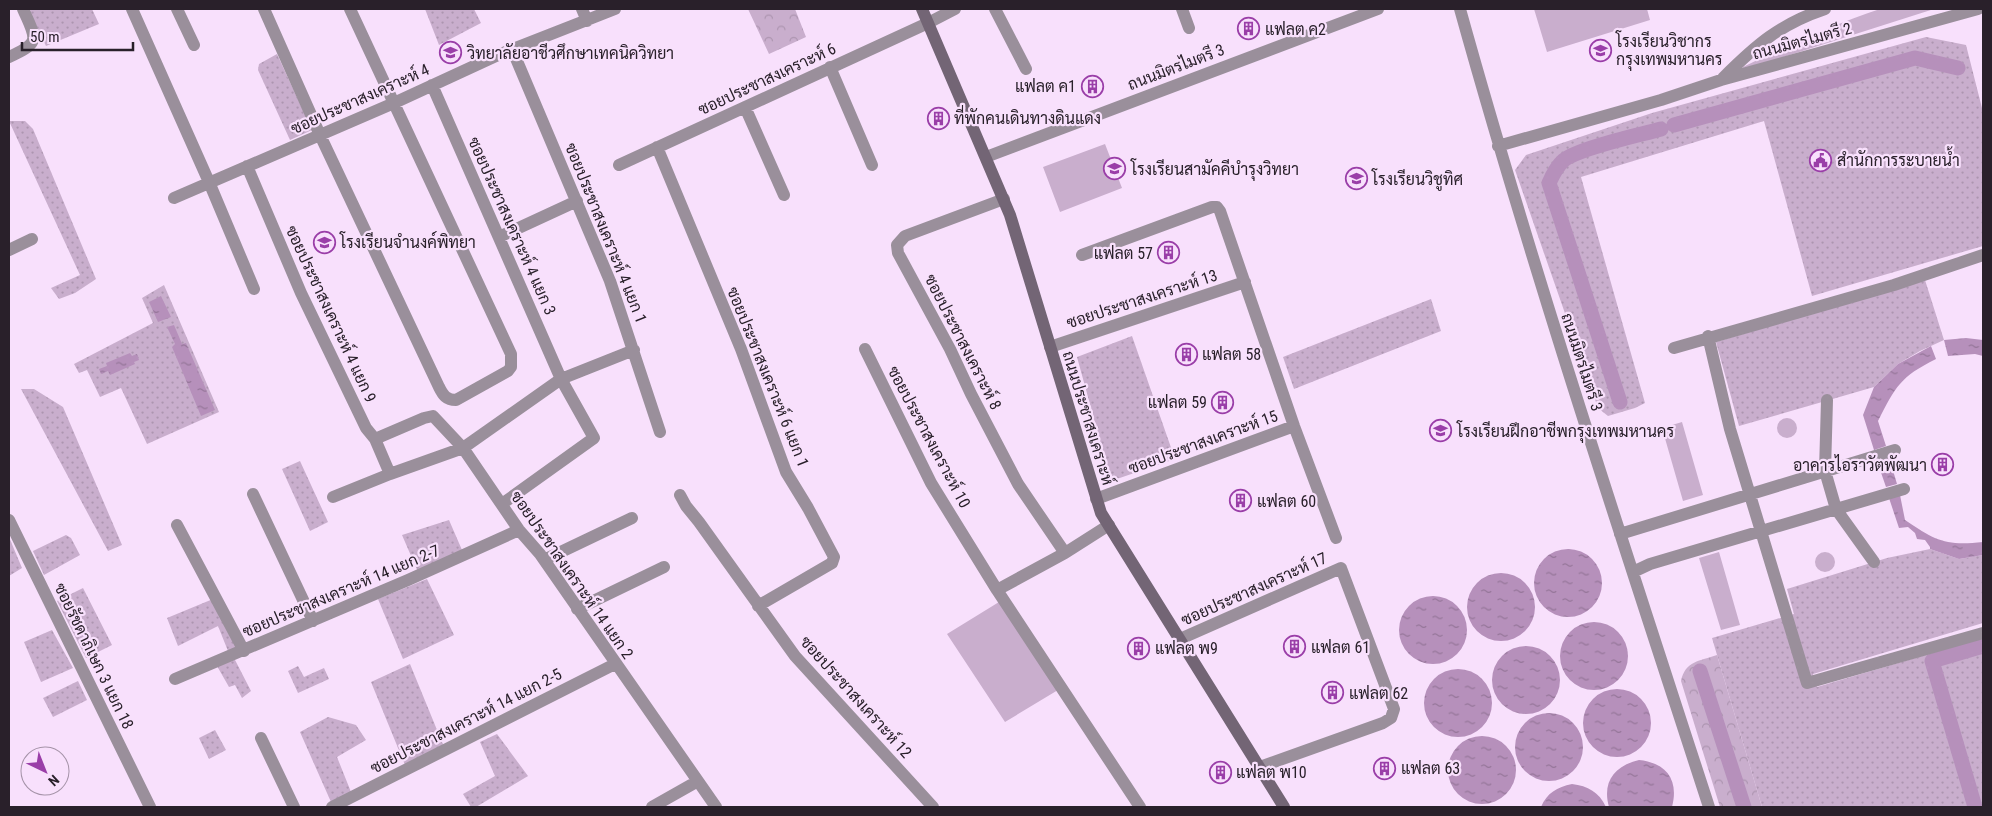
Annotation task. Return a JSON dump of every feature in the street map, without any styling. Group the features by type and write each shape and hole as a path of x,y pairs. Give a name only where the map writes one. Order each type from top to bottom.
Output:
{"street":[{"path":"9,57 32,44 33,34 23,9"},
{"path":"132,9 254,289"},
{"path":"177,9 194,45"},
{"path":"264,9 320,135 443,396 456,400 508,371 511,367 511,354 350,9"},
{"name":"ซอยประชาสงเคราะห์ 4","path":"174,198 394,103 584,15 615,9"},
{"name":"ถนนประชาสงเคราะห์","path":"922,9 1004,199 1020,243 1096,499 1109,525 1284,807"},
{"name":"ซอยประชาสงเคราะห์ 6","path":"619,165 955,9"},
{"path":"995,9 1026,69"},
{"path":"1182,9 1189,28"},
{"name":"ถนนมิตรไมตรี 3","path":"986,157 1378,9"},
{"name":"ถนนมิตรไมตรี 3","path":"1460,9 1498,146 1568,375 1709,807"},
{"name":"ถนนมิตรไมตรี 2","path":"1721,80 1766,38 1787,24 1825,9"},
{"name":"ถนนมิตรไมตรี 2","path":"1498,146 1961,11 1978,9"},
{"name":"ซอยประชาสงเคราะห์ 4 แยก 1","path":"512,50 610,280 660,432"},
{"path":"830,67 872,165"},
{"name":"ซอยประชาสงเคราะห์ 4 แยก 3","path":"432,85 561,379 594,438 502,504"},
{"path":"745,107 784,195"},
{"name":"ซอยประชาสงเคราะห์ 6 แยก 1","path":"657,147 740,349 786,472 834,557 832,562 758,606"},
{"name":"ซอยประชาสงเคราะห์ 4 แยก 9","path":"247,166 301,293 366,428 375,440 390,474"},
{"name":"ซอยประชาสงเคราะห์ 8","path":"1004,199 905,236 897,245 898,253 950,349 1018,484 1065,552"},
{"path":"499,237 577,201"},
{"path":"1082,255 1212,207 1217,207 1220,211 1294,426 1336,538"},
{"path":"9,250 32,240"},
{"path":"1674,348 1894,285 1983,255"},
{"name":"ซอยประชาสงเคราะห์ 13","path":"1050,347 1244,282"},
{"path":"1708,337 1730,429 1807,683 1983,633"},
{"name":"ซอยประชาสงเคราะห์ 10","path":"865,349 931,483 997,590 1140,807"},
{"path":"333,497 390,474 464,448 561,379 634,350"},
{"path":"1827,400 1825,471 1836,509 1874,562"},
{"name":"ซอยประชาสงเคราะห์ 14 แยก 2","path":"375,440 433,416 464,448 519,530 544,560 716,807"},
{"name":"ซอยประชาสงเคราะห์ 15","path":"1096,499 1294,426"},
{"path":"1620,534 1895,450"},
{"path":"1632,572 1650,564 1904,489"},
{"path":"253,494 313,621"},
{"path":"680,495 758,606"},
{"path":"544,560 632,518"},
{"name":"ซอยรัชดาภิเษก 3 แยก 18","path":"9,520 150,807"},
{"path":"177,525 244,651"},
{"path":"997,590 1109,525"},
{"name":"ซอยประชาสงเคราะห์ 14 แยก 2-7","path":"175,679 244,651 519,530"},
{"path":"577,609 664,566"},
{"name":"ซอยประชาสงเคราะห์ 17","path":"1180,639 1341,568 1394,709 1391,718 1383,723 1260,767"},
{"name":"ซอยประชาสงเคราะห์ 12","path":"758,606 795,656 933,807"},
{"name":"ซอยประชาสงเคราะห์ 14 แยก 2-5","path":"332,807 615,664"},
{"path":"260,738 294,807"},
{"path":"652,807 698,781"}],"green space":[{"path":"33,9 92,9 99,24 46,46 29,11"},
{"path":"425,9 474,9 481,23 439,45"},
{"path":"748,9 795,9 806,37 769,54"},
{"path":"1534,9 1647,9 1650,20 1547,52"},
{"path":"1880,9 1934,9 1743,70 1743,67 1793,43"},
{"path":"1926,37 1966,45 1983,112 1983,246 1812,296 1764,121 1581,177 1645,403 1608,416 1598,408 1515,170 1526,155 1652,113"},
{"path":"277,54 312,130 290,140 258,70 259,64"},
{"path":"9,121 25,121 33,129 96,279 75,293 59,299 51,288 80,275"},
{"path":"1105,144 1122,188 1060,212 1043,167"},
{"path":"1925,280 1944,340 1898,364 1874,387 1739,426 1716,342"},
{"path":"164,285 219,412 147,444 121,388 100,397 87,370 79,373 74,364 153,323 142,298"},
{"path":"1431,299 1441,331 1294,389 1283,357"},
{"path":"1132,336 1175,459 1111,481 1077,357"},
{"path":"21,389 34,389 63,407 122,545 108,551"},
{"path":"1787,418 1794,421 1797,428 1794,435 1787,438 1780,435 1777,428 1780,421"},
{"path":"1682,422 1703,495 1683,501 1662,428"},
{"path":"300,461 328,522 310,531 282,469"},
{"path":"449,520 462,550 418,572 402,535"},
{"path":"66,535 71,538 80,555 44,575 33,551"},
{"path":"9,537 22,568 9,576"},
{"path":"1930,549 1959,559 1983,555 1983,623 1813,674 1817,687 1983,638 1983,807 1762,807 1712,638 1794,614 1787,589 1887,558"},
{"path":"1719,552 1740,625 1721,630 1699,558"},
{"path":"1825,552 1832,555 1835,562 1832,569 1825,572 1818,569 1815,562 1818,555"},
{"path":"427,579 454,635 403,659 378,599"},
{"path":"83,588 112,645 86,658 57,601"},
{"path":"213,599 238,647 228,651 218,626 178,646 167,618"},
{"path":"999,602 1058,690 1005,722 947,634"},
{"path":"52,630 73,668 41,682 24,642"},
{"path":"1717,655 1762,807 1720,807 1681,681 1686,669 1694,663"},
{"path":"234,658 251,691 242,698 235,685 229,687 217,666"},
{"path":"410,664 444,747 405,765 371,682"},
{"path":"298,666 304,677 324,668 329,679 298,693 288,671"},
{"path":"78,681 87,700 53,717 43,698"},
{"path":"328,717 356,725 366,740 337,757 351,792 331,802 300,732"},
{"path":"215,730 226,750 209,759 199,738"},
{"path":"497,734 528,776 476,807 471,807 463,794 495,776 480,742"}],"water":[{"path":"161,296 171,317 158,322 149,302"},
{"path":"174,325 182,344 186,343 215,410 201,416 172,347 175,344 167,327"},
{"path":"1966,338 1983,340 1983,356 1975,354 1948,356 1944,340"},
{"path":"1931,346 1936,359 1914,371 1895,391 1878,421 1886,446 1874,450 1863,415 1874,387 1898,364"},
{"path":"130,353 132,356 137,354 139,360 134,362 135,364 110,375 108,371 101,374 99,369 107,366 106,363"},
{"path":"1889,457 1897,484 1886,487 1877,461"},
{"path":"1900,495 1905,520 1925,533 1942,540 1960,543 1983,542 1983,555 1959,559 1930,549 1925,540 1917,539 1915,533 1908,527 1899,528 1889,498"},
{"path":"1568,549 1581,552 1592,559 1599,570 1602,583 1599,596 1592,607 1581,614 1568,617 1555,614 1544,607 1537,596 1534,583 1537,570 1544,559 1555,552"},
{"path":"1501,573 1514,576 1525,583 1532,594 1535,607 1532,620 1525,631 1514,638 1501,641 1488,638 1477,631 1470,620 1467,607 1470,594 1477,583 1488,576"},
{"path":"1433,596 1446,599 1457,606 1464,617 1467,630 1464,643 1457,654 1446,661 1433,664 1420,661 1409,654 1402,643 1399,630 1402,617 1409,606 1420,599"},
{"path":"1594,622 1607,625 1618,632 1625,643 1628,656 1625,669 1618,680 1607,687 1594,690 1581,687 1570,680 1563,669 1560,656 1563,643 1570,632 1581,625"},
{"path":"1526,646 1539,649 1550,656 1557,667 1560,680 1557,693 1550,704 1539,711 1526,714 1513,711 1502,704 1495,693 1492,680 1495,667 1502,656 1513,649"},
{"path":"1458,669 1471,672 1482,679 1489,690 1492,703 1489,716 1482,727 1471,734 1458,737 1445,734 1434,727 1427,716 1424,703 1427,690 1434,679 1445,672"},
{"path":"1617,689 1630,692 1641,699 1648,710 1651,723 1648,736 1641,747 1630,754 1617,757 1604,754 1593,747 1586,736 1583,723 1586,710 1593,699 1604,692"},
{"path":"1549,713 1562,716 1573,723 1580,734 1583,747 1580,760 1573,771 1562,778 1549,781 1536,778 1525,771 1518,760 1515,747 1518,734 1525,723 1536,716"},
{"path":"1482,736 1495,739 1506,746 1513,757 1516,770 1513,783 1506,794 1495,801 1482,804 1469,801 1458,794 1451,783 1448,770 1451,757 1458,746 1469,739"},
{"path":"1639,760 1657,765 1669,774 1674,789 1672,807 1609,807 1607,790 1612,776 1623,766"},
{"path":"1572,784 1583,786 1592,791 1600,797 1606,807 1541,807 1553,791"}],"waterway":[{"path":"1674,125 1915,58 1958,68"},
{"path":"1620,402 1549,183 1559,165 1572,155 1596,146 1661,129"},
{"path":"1975,807 1932,661 1983,646"},
{"path":"1700,671 1744,807"}],"place":[{"name":"แฟลต ค2","path":"1249,29"},
{"name":"โรงเรียนวิชากร กรุงเทพมหานคร","path":"1600,50"},
{"name":"วิทยาลัยอาชีวศึกษาเทคนิควิทยา","path":"451,53"},
{"name":"แฟลต ค1","path":"1092,86"},
{"name":"ที่พักคนเดินทางดินแดง","path":"938,118"},
{"name":"สำนักการระบายน้ำ","path":"1821,160"},
{"name":"โรงเรียนสามัคคีบํารุงวิทยา","path":"1115,169"},
{"name":"โรงเรียนวิชูทิศ","path":"1356,179"},
{"name":"โรงเรียนจำนงค์พิทยา","path":"324,242"},
{"name":"แฟลต 57","path":"1169,253"},
{"name":"แฟลต 58","path":"1186,354"},
{"name":"แฟลต 59","path":"1223,402"},
{"name":"โรงเรียนฝึกอาชีพกรุงเทพมหานคร","path":"1441,431"},
{"name":"อาคารไอราวัตพัฒนา","path":"1943,465"},
{"name":"แฟลต 60","path":"1241,501"},
{"name":"แฟลต 61","path":"1295,647"},
{"name":"แฟลต พ9","path":"1139,648"},
{"name":"แฟลต 62","path":"1333,693"},
{"name":"แฟลต 63","path":"1385,768"},
{"name":"แฟลต พ10","path":"1220,772"}]}
